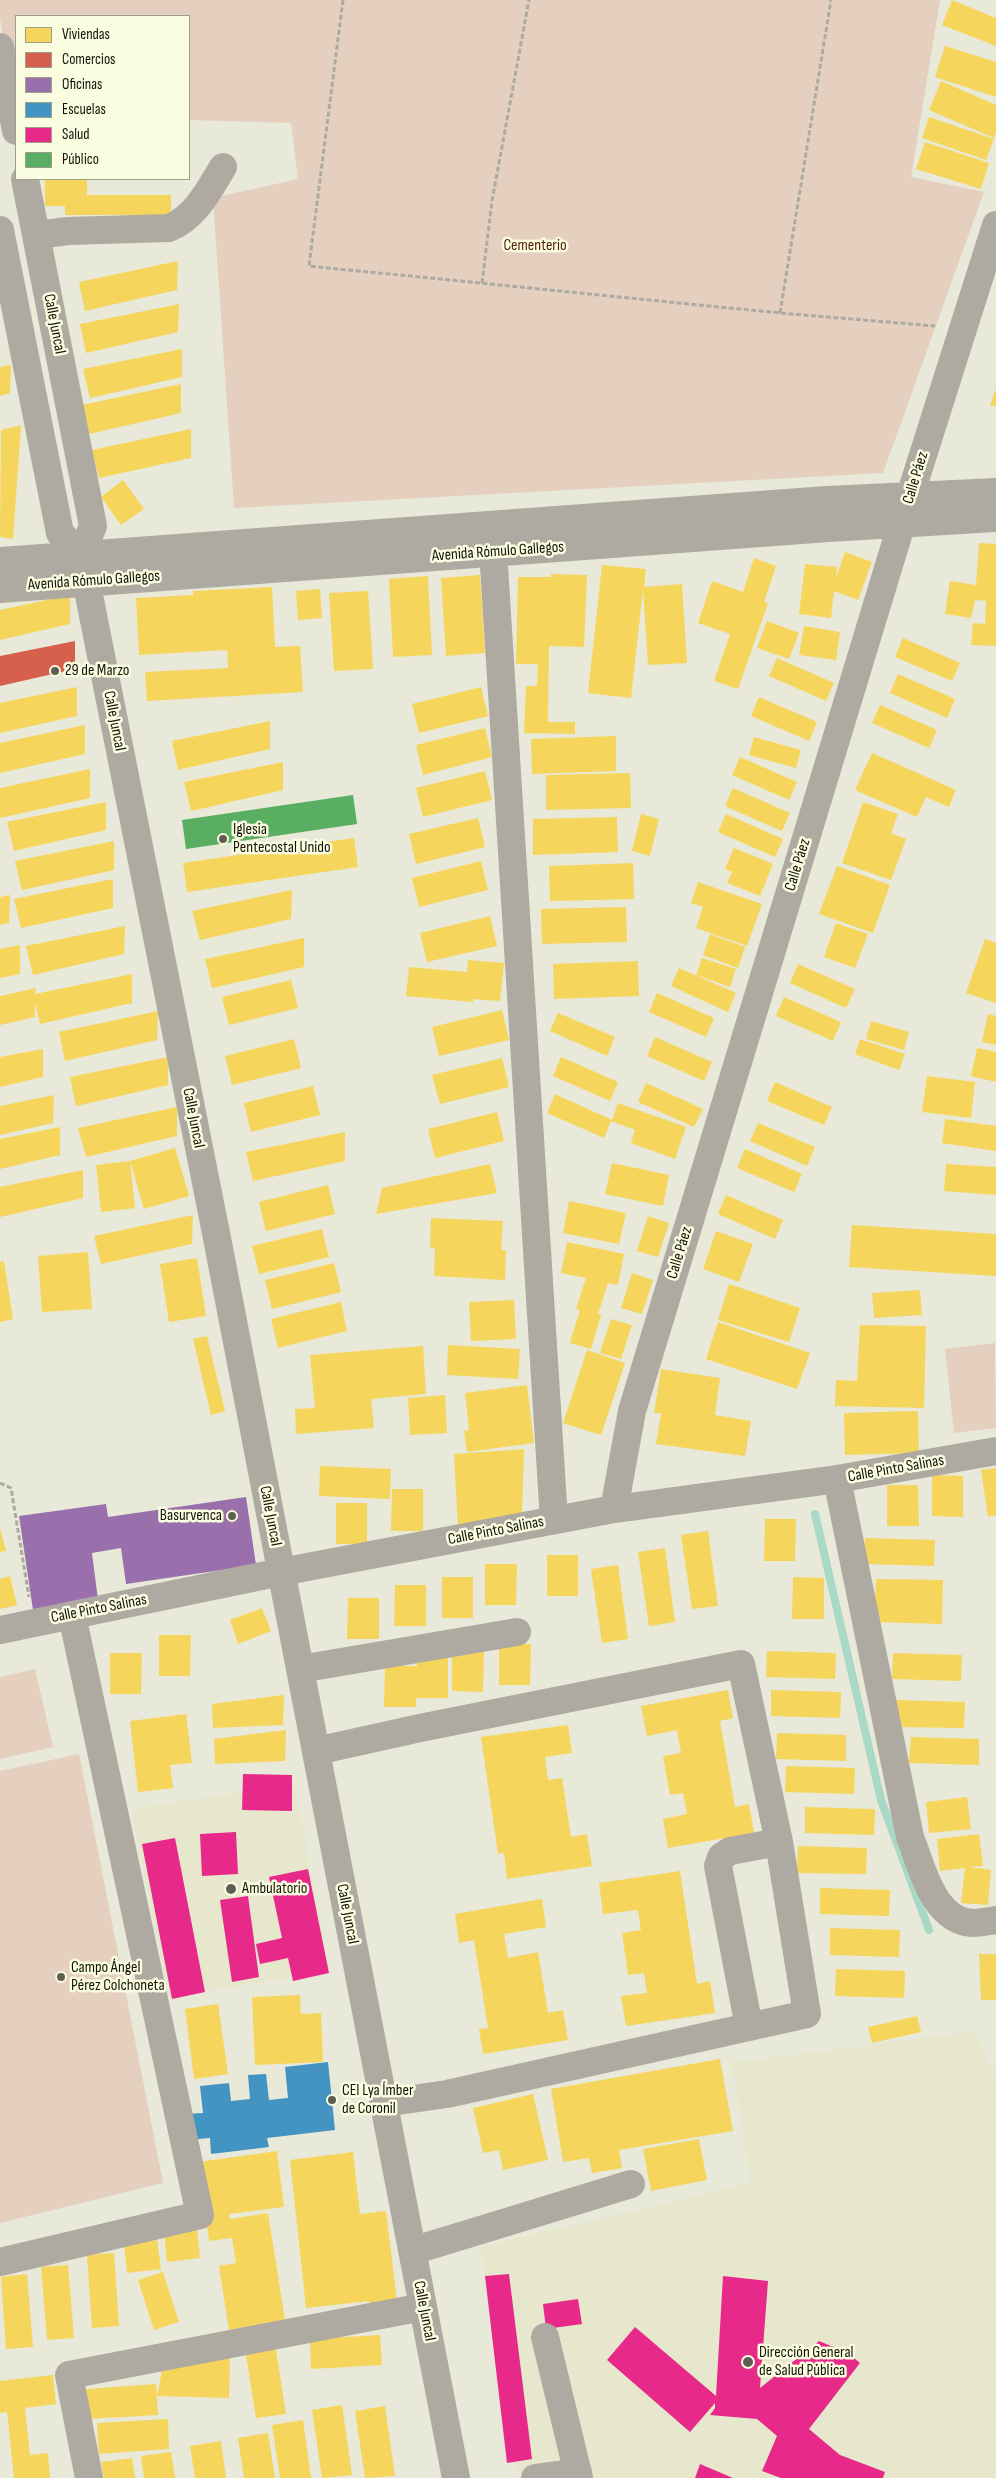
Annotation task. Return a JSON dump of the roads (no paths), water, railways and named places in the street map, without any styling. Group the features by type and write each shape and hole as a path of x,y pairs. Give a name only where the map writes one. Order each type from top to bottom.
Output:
{"street":[{"path":"0,47 15,126"},
{"path":"36,235 68,231 169,228 179,224 198,206 223,168"},
{"name":"Calle Juncal","path":"26,180 93,526 81,555 86,582 300,1669 456,2478"},
{"name":"Calle Páez","path":"614,1509 632,1411 910,496 996,225"},
{"path":"0,230 3,265 60,533 81,555"},
{"name":"Avenida Rómulo Gallegos","path":"0,561 827,500 996,492"},
{"name":"Avenida Rómulo Gallegos","path":"0,588 902,523 996,518"},
{"path":"491,525 495,552 554,1520"},
{"name":"Calle Pinto Salinas","path":"0,1630 281,1572 614,1509 837,1479 996,1451"},
{"path":"837,1479 910,1837 931,1891 951,1916 972,1923 996,1920"},
{"path":"0,2262 200,2215 72,1615"},
{"path":"300,1669 517,1632"},
{"path":"316,1751 420,1728 742,1664 779,1842 807,2014 447,2094 384,2103"},
{"path":"749,2027 718,1866 720,1857 730,1851 779,1842"},
{"path":"412,2251 631,2184"},
{"path":"89,2478 69,2375 423,2307"},
{"path":"535,2478 578,2475 545,2337"}],"waterway":[{"path":"815,1514 881,1800 929,1930"}],"place":[{"name":"29 de Marzo","path":"55,671"},
{"name":"Iglesia Pentecostal Unido","path":"223,839"},
{"name":"Basurvenca","path":"232,1516"},
{"name":"Ambulatorio","path":"231,1889"},
{"name":"Campo Ángel Pérez Colchoneta","path":"61,1977"},
{"name":"CEI Lya Ímber de Coronil","path":"332,2100"},
{"name":"Dirección General de Salud Pública","path":"748,2362"}],"park label":[{"name":"Cementerio","path":"535,246"}]}
